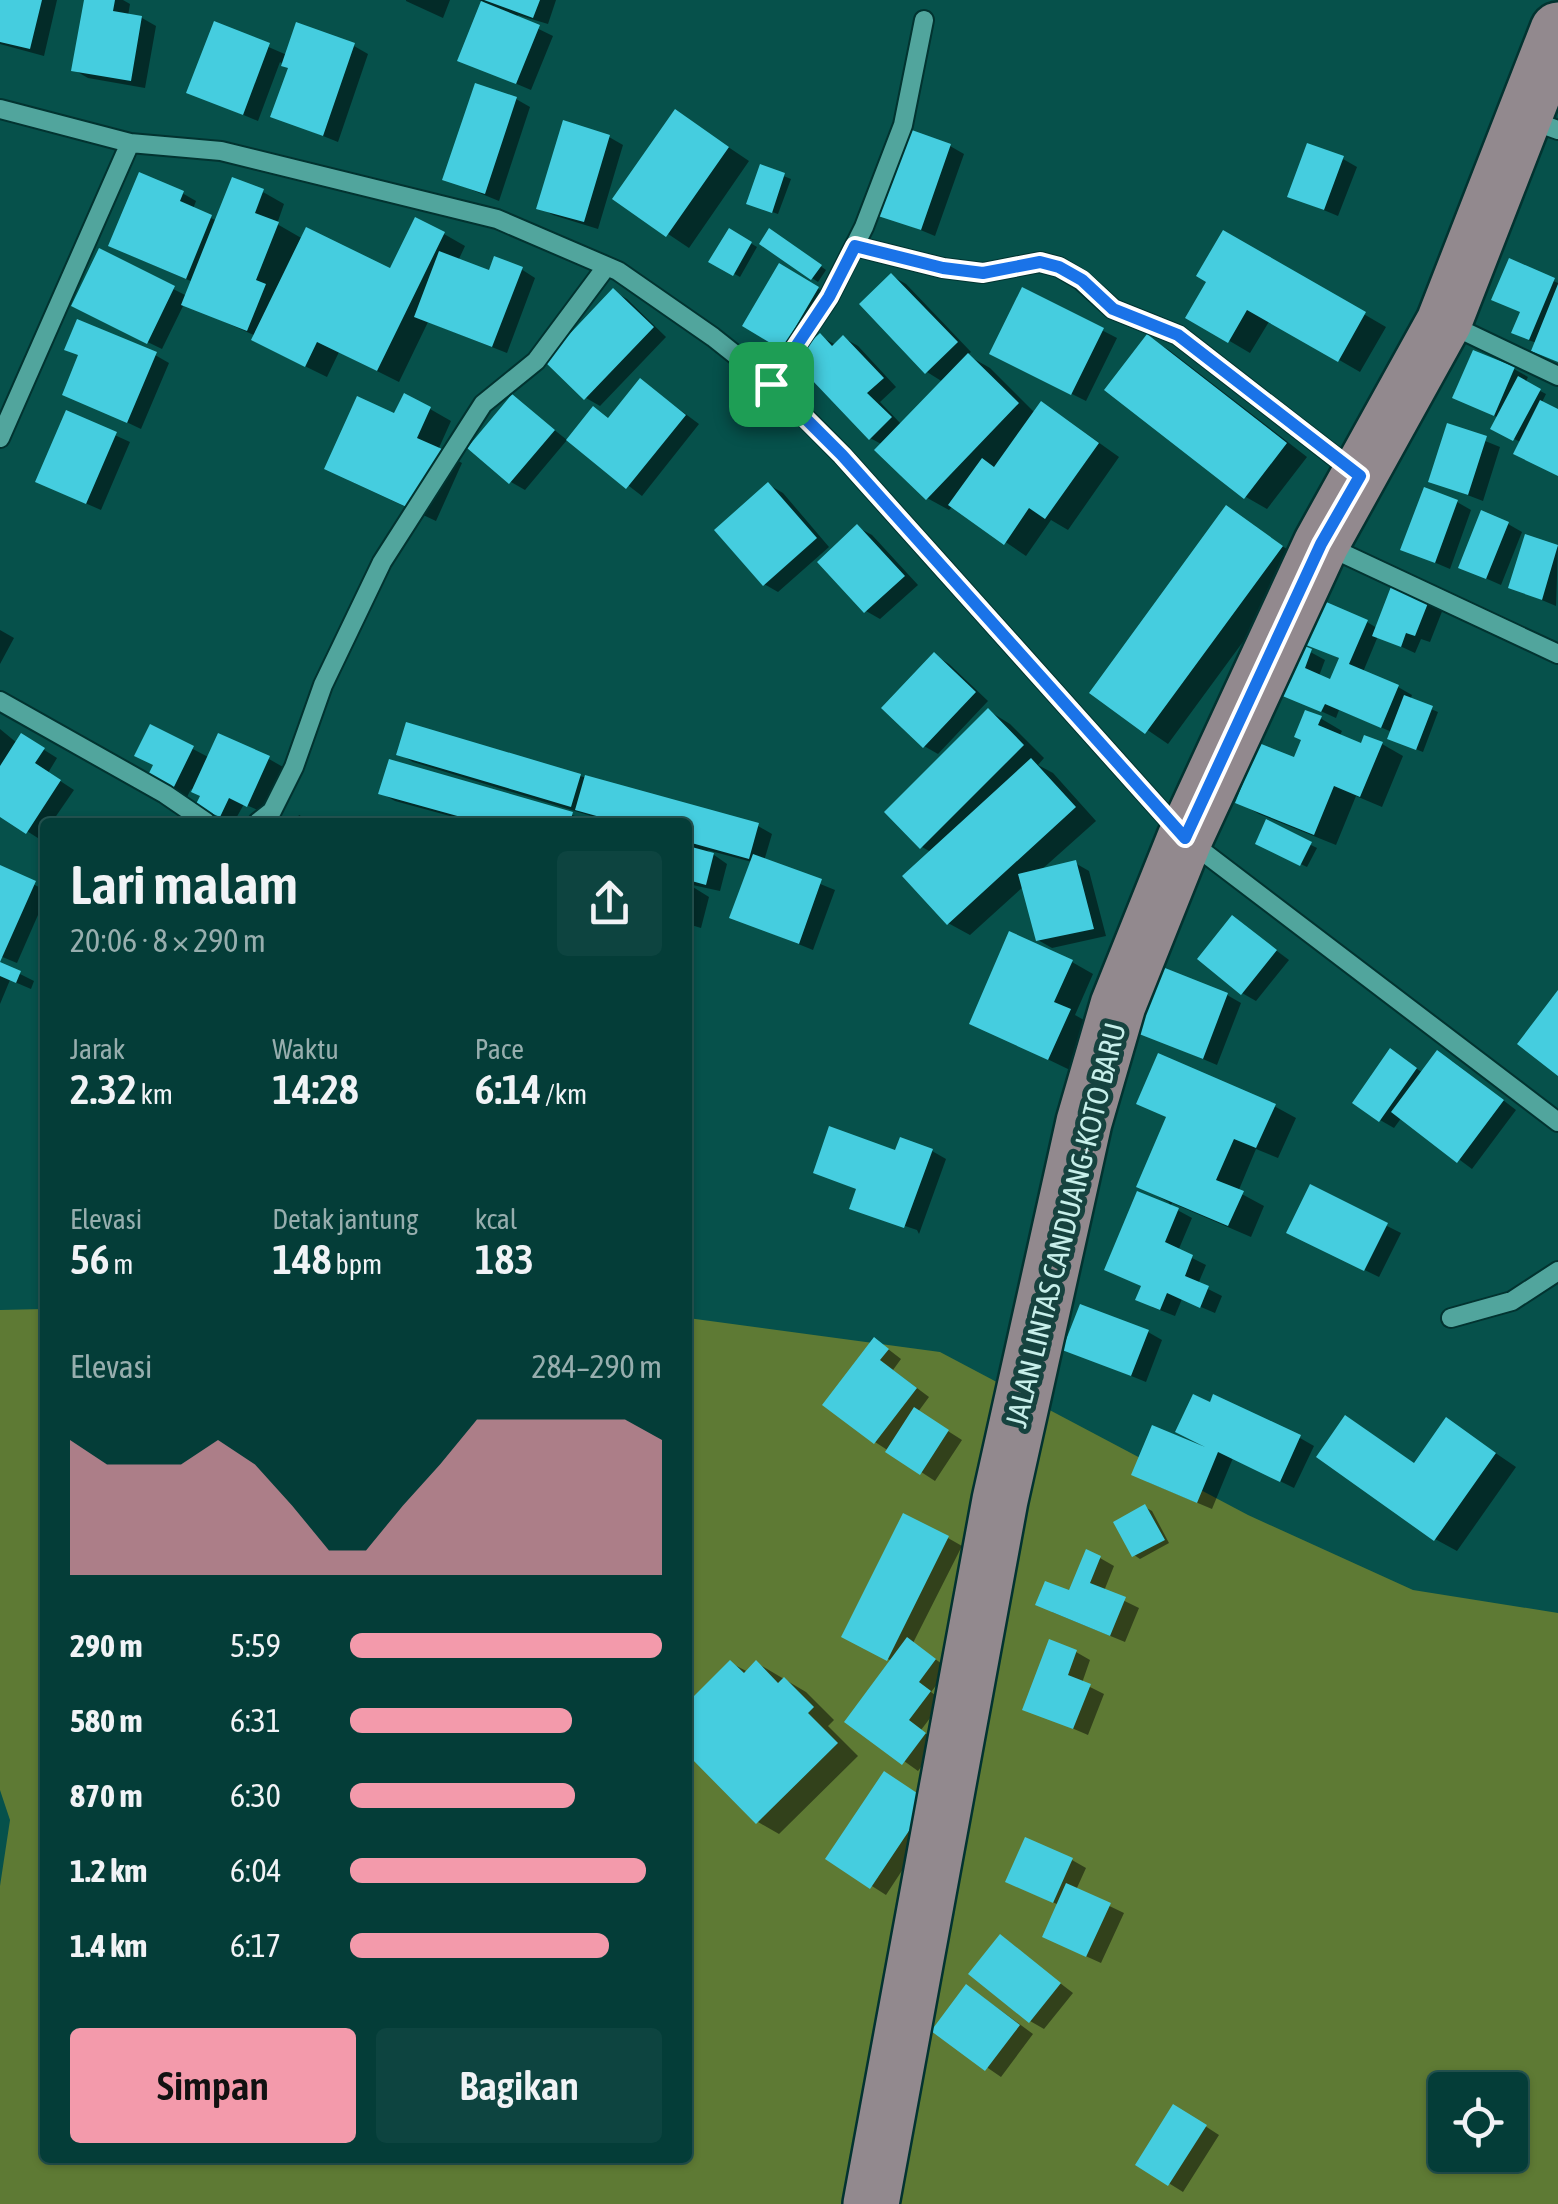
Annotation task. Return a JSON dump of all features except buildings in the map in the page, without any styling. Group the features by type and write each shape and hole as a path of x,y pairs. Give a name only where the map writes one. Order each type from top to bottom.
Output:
{"main road":[{"name":"JALAN LINTAS CANDUANG-KOTO BARU","path":"872,2204 1000,1500 1084,1122 1118,1005 1185,838 1321,544 1444,322 1541,124 1558,30"}],"street":[{"path":"771,384 829,297 855,246 902,125 924,20"},
{"path":"0,109 130,143 221,151 497,218 618,271 713,336 771,384 842,455 1185,838 1558,1122"},
{"path":"0,438 130,143"},
{"path":"855,246 943,268 983,273 1040,262 1059,267 1082,280 1113,309 1178,335 1360,476"},
{"path":"263,818 272,811 294,767 323,686 382,562 484,404 536,361 606,267"},
{"path":"1444,322 1558,376"},
{"path":"1321,544 1558,654"},
{"path":"0,701 200,818"},
{"path":"1452,1318 1512,1301 1558,1270"}],"green space":[{"path":"40,1309 40,2163 692,2163 692,1319 940,1352 1248,1515 1413,1590 1558,1613 1558,2204 0,2204 0,1886 10,1820 0,1790 0,1310"}],"route":[{"path":"855,246 943,268 983,273 1040,262 1082,280 1113,309 1178,335 1360,476 1321,544 1185,838 842,455 771,384 829,297 855,246"}]}
